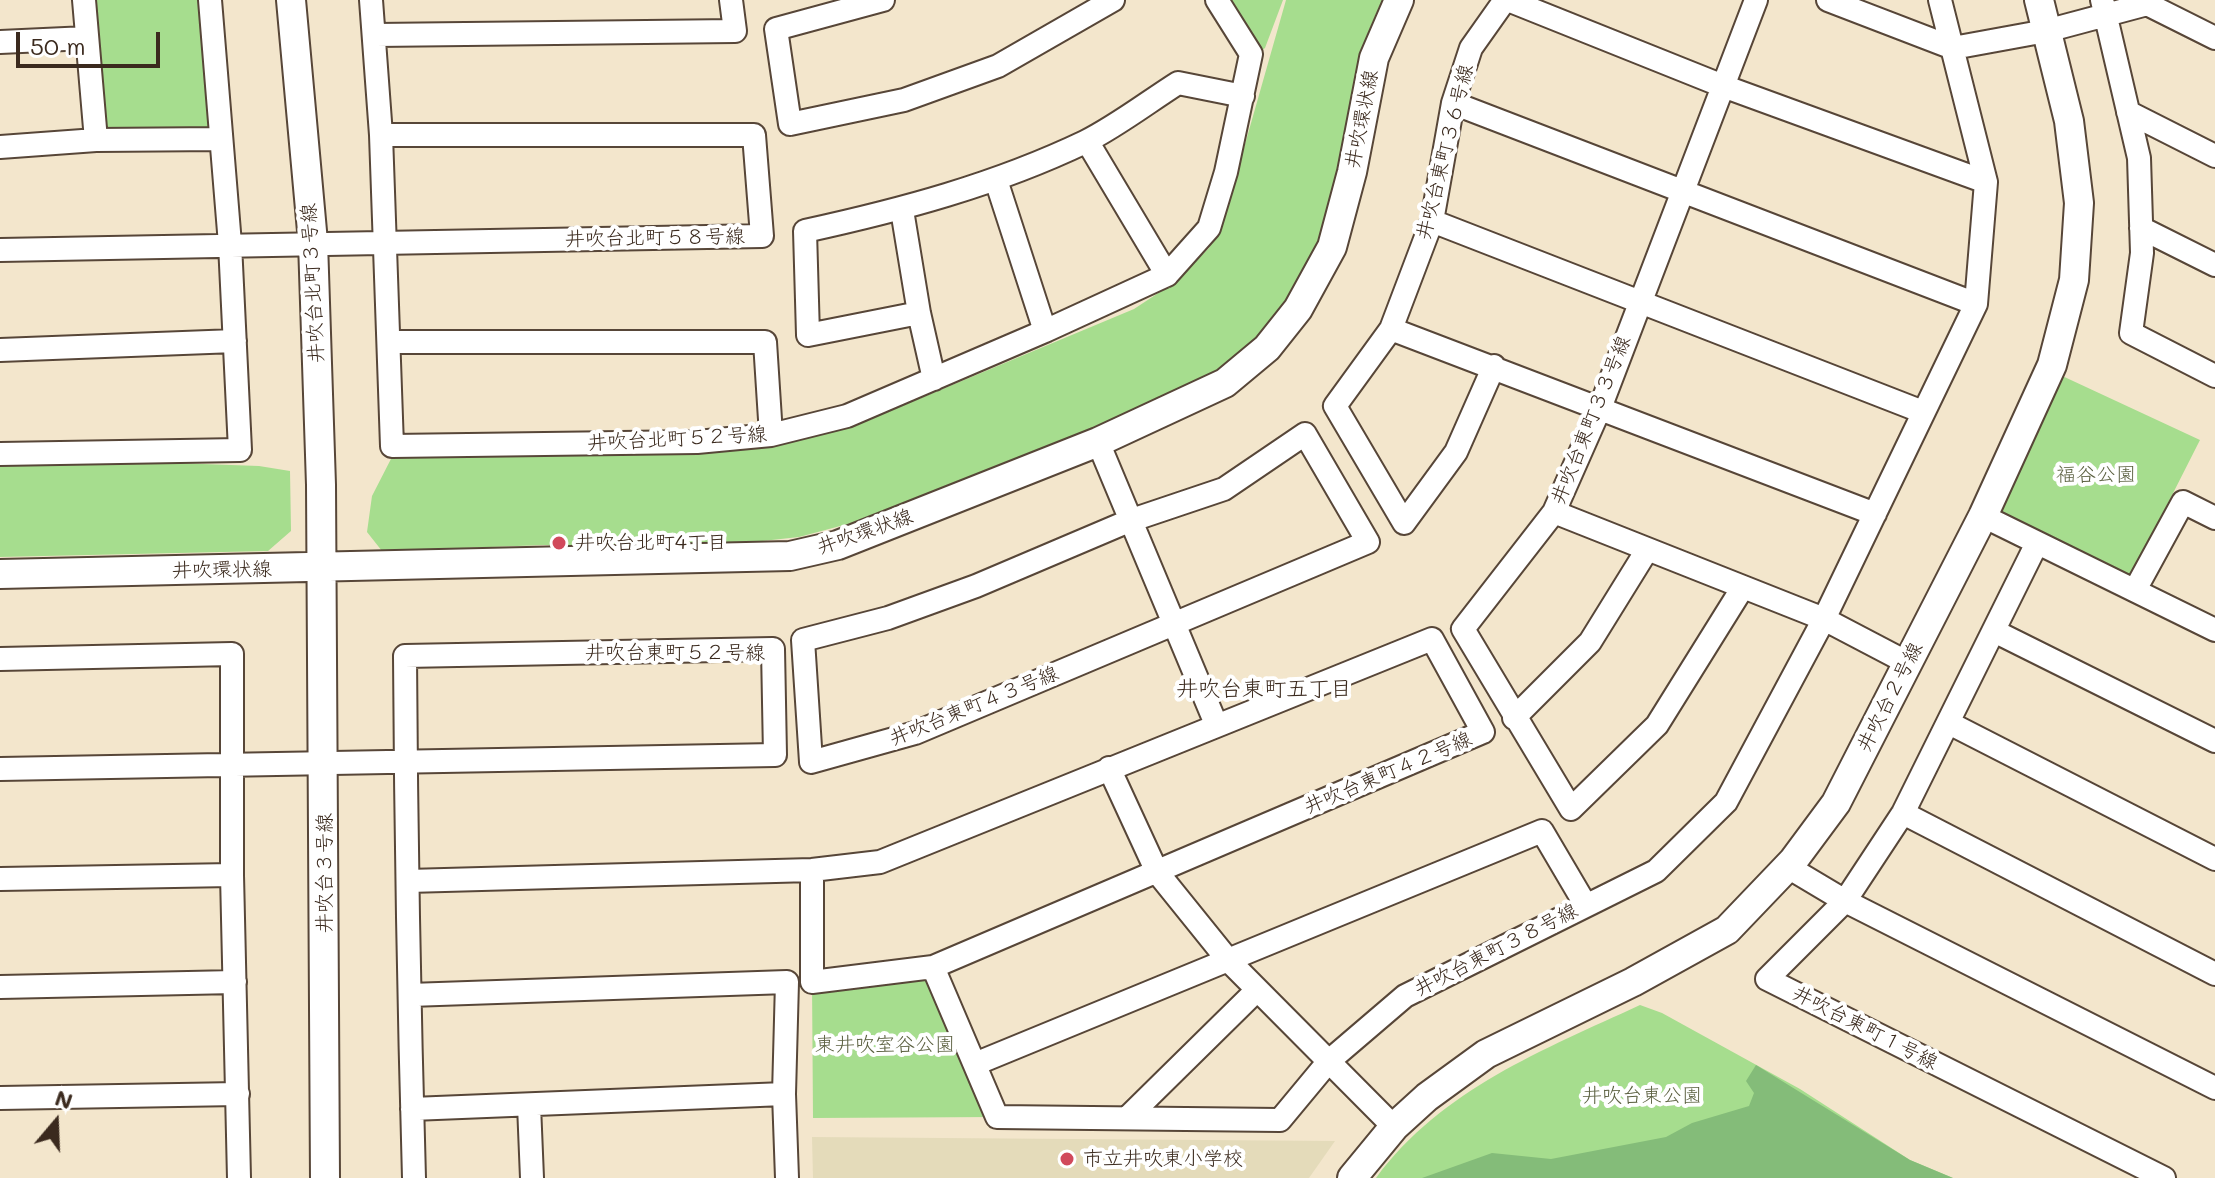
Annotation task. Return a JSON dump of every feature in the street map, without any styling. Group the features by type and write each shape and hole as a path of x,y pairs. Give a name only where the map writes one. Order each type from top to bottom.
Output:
{"street":[{"path":"84,0 96,140"},
{"path":"0,454 240,450 230,244 210,0"},
{"name":"井吹台北町３号線","path":"291,0 313,242 323,567"},
{"name":"井吹台北町５２号線","path":"371,0 376,35 381,135 392,446 697,442 771,435 847,416 1167,275 1209,228 1251,54 1217,0"},
{"path":"376,35 735,31 731,0"},
{"path":"883,0 776,29 790,124 904,100 998,66 1113,0"},
{"name":"井吹環状線","path":"0,574 790,556 838,545 1098,442 1225,383 1267,348 1298,309 1332,247 1352,172 1374,58 1399,0"},
{"path":"1507,0 1723,86 1986,182"},
{"name":"井吹台東町３６号線","path":"1494,366 1456,452 1404,523 1335,406 1391,329 1432,221 1453,103 1471,48 1507,0"},
{"name":"井吹台東町３３号線","path":"1743,587 1657,725 1571,809 1463,629 1554,512 1600,408 1638,300 1756,0"},
{"path":"1828,0 1953,48 2046,31 2104,8 2147,4 2215,38"},
{"path":"1824,619 1976,304 1986,182 1940,0"},
{"name":"井吹台２号線","path":"1352,1178 1394,1127 1427,1097 1486,1054 1633,982 1727,930 1788,867 1836,803 1983,516 2052,365 2074,280 2079,203 2069,121 2039,0"},
{"path":"2104,8 2139,158 2142,253 2131,333 2215,376"},
{"path":"0,42 87,38"},
{"path":"919,313 808,335 805,231 902,210 996,180 1087,141 1178,83 1243,96"},
{"path":"1453,103 1976,304"},
{"path":"2128,112 2215,156"},
{"name":"井吹台北町５８号線","path":"0,250 762,236 754,135 381,135"},
{"path":"0,147 96,140 221,139"},
{"path":"1087,141 1167,275"},
{"path":"996,180 1045,331"},
{"path":"902,210 919,313 934,379"},
{"path":"1432,221 1923,412"},
{"path":"2141,228 2215,265"},
{"path":"1391,329 1875,514"},
{"path":"0,350 235,341"},
{"path":"389,342 765,342 771,435"},
{"name":"井吹台東町４３号線","path":"1305,434 1368,542 1174,624 915,733 811,762 803,640 888,618 976,586 1129,521 1224,489 1305,434"},
{"path":"1098,442 1216,724"},
{"path":"2135,590 2183,502 2215,518"},
{"path":"1554,512 1824,619 1906,662"},
{"path":"1983,516 2036,545 2215,630"},
{"name":"井吹台東町１号線","path":"2036,545 1903,813 1845,901 1767,979 2164,1178"},
{"path":"1514,718 1590,642 1647,550"},
{"name":"井吹台３号線","path":"323,567 325,1178"},
{"name":"井吹台東町３８号線","path":"933,967 997,1117 1280,1120 1329,1061 1405,996 1656,871 1726,802 1824,619"},
{"path":"1994,631 2215,741"},
{"name":"井吹台東町４２号線","path":"408,881 812,870 880,862 1432,639 1483,732 933,967 812,982 812,870"},
{"name":"井吹台東町５２号線","path":"0,769 406,764 775,755 773,649 405,656 406,764"},
{"path":"0,659 232,654 232,875 239,1178"},
{"path":"1949,723 2215,859"},
{"path":"406,764 414,1178"},
{"path":"1109,768 1157,872 1228,960 1394,1127"},
{"path":"1903,813 2215,974"},
{"path":"975,1064 1542,831 1585,904"},
{"path":"1788,867 1845,901 2215,1088"},
{"path":"0,879 232,875"},
{"path":"0,987 235,982"},
{"path":"410,995 787,982 784,1094 787,1178"},
{"path":"1129,1116 1257,990"},
{"path":"0,1098 238,1094"},
{"path":"412,1109 784,1094"},
{"path":"529,1105 532,1178"}],"shaded area":[{"name":"市立井吹東小学校","path":"812,1137 1335,1141 1309,1178 813,1178"}],"green space":[{"path":"92,0 198,0 209,138 104,130"},
{"path":"1225,0 1283,0 1265,48 1257,54"},
{"path":"1286,0 1382,0 1367,35 1343,147 1332,247 1282,315 1221,371 1133,418 874,517 799,537 680,550 544,545 382,551 367,532 372,496 393,455 825,432 921,398 1134,309 1175,282 1209,248 1228,204"},
{"name":"福谷公園","path":"2058,374 2200,440 2131,576 1994,510"},
{"path":"118,461 259,466 290,471 291,531 268,551 0,557 0,462"},
{"name":"東井吹室谷公園","path":"933,967 997,1117 813,1118 812,982"},
{"name":"井吹台東公園","path":"1640,1005 1662,1013 1800,1089 1910,1160 1953,1178 1376,1178 1402,1147 1463,1096 1531,1056"},
{"path":"1756,1065 1910,1160 1953,1178 1422,1178 1492,1153 1551,1159 1666,1137 1692,1123 1749,1106 1754,1093 1746,1081"}],"place":[{"name":"井吹台北町4丁目","path":"559,543"},
{"name":"市立井吹東小学校","path":"1067,1159"}],"district":[{"name":"井吹台東町五丁目","path":"1264,689"}]}
